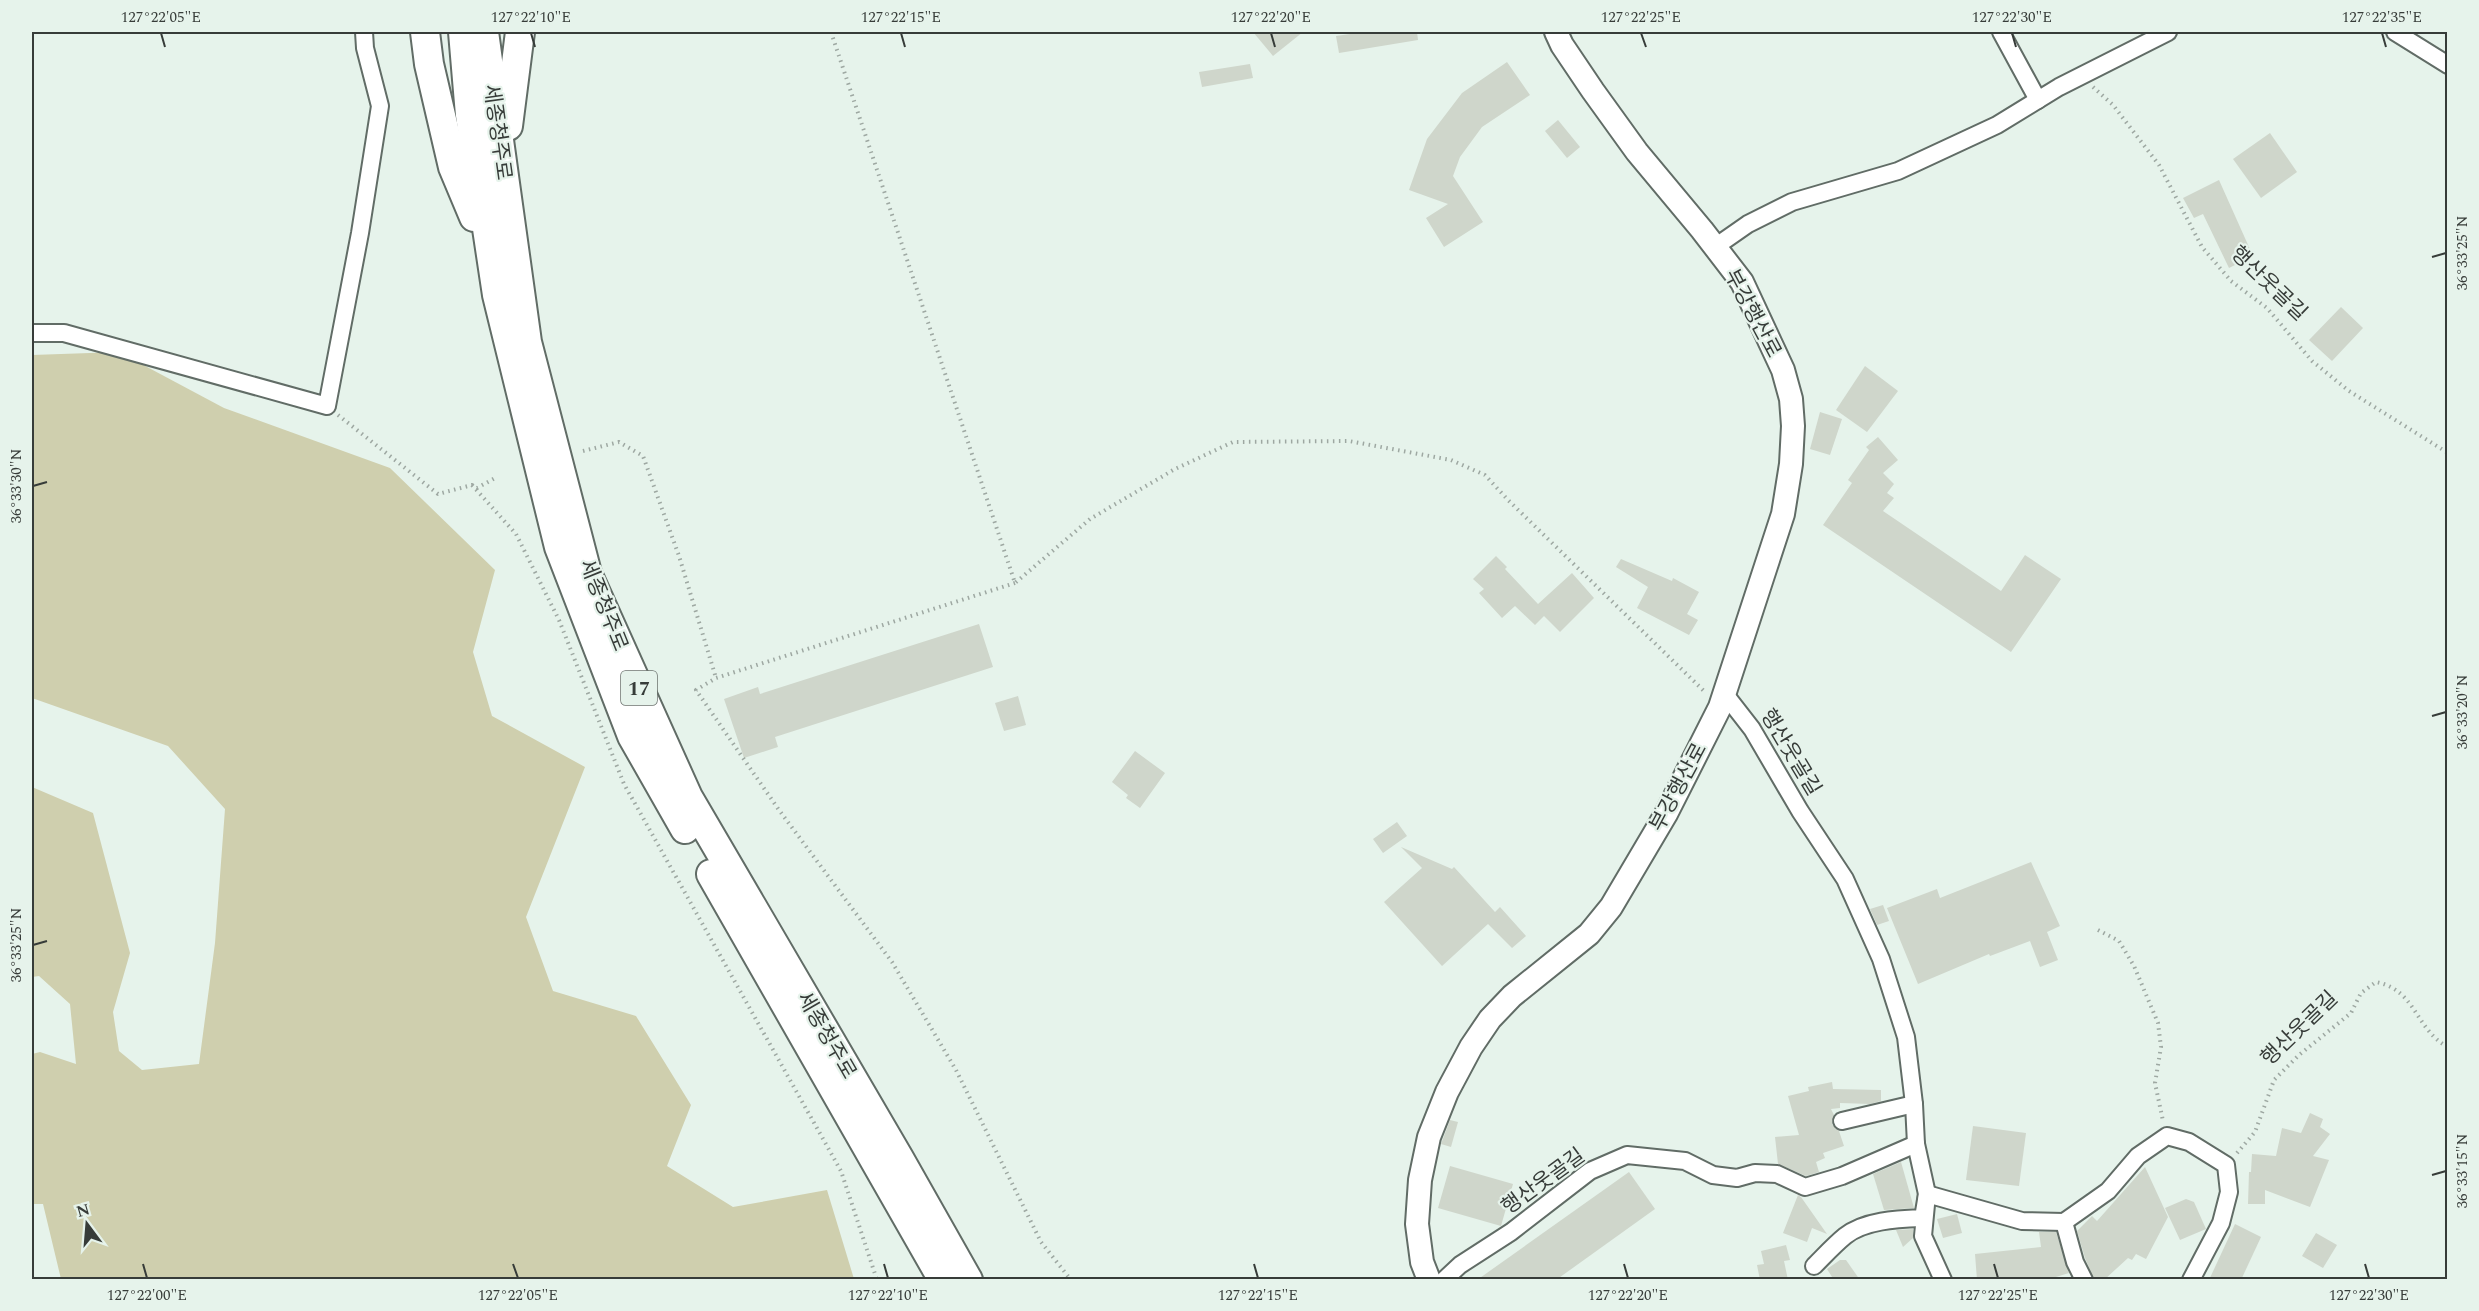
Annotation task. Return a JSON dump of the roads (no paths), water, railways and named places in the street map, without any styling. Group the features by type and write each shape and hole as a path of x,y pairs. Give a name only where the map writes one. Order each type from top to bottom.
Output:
{"highway":[{"path":"425,32 429,64 453,167 491,257"},
{"name":"세종청주로","path":"463,32 470,115 497,295 559,547 632,736 943,1280"},
{"name":"세종청주로","path":"484,32 527,342 587,573 688,797 968,1280"},
{"path":"503,163 520,32"}],"street":[{"path":"32,333 64,333 327,406 360,233 380,106 364,48 364,32"},
{"name":"부강행산로","path":"1429,1280 1422,1262 1417,1224 1420,1180 1429,1137 1448,1092 1471,1047 1490,1019 1512,996 1589,934 1611,907 1666,814 1722,700 1783,514 1791,464 1793,426 1791,399 1783,370 1742,282 1637,152 1593,91 1562,45 1556,32"},
{"path":"2001,32 2038,100"},
{"name":"부강행산로","path":"1715,247 1748,224 1792,202 1898,171 1997,125 2081,76 2168,32"},
{"path":"2395,32 2448,65"},
{"name":"행산웃골길","path":"1722,700 1752,729 1800,811 1845,879 1881,959 1906,1037 1916,1144 1927,1194 1923,1236 1943,1280"},
{"path":"1842,1121 1914,1104"},
{"path":"1927,1194 2022,1221 2064,1222 2108,1191 2138,1156 2167,1136 2189,1142 2226,1165 2229,1192 2221,1223 2191,1280"},
{"name":"행산웃골길","path":"1444,1280 1460,1265 1511,1232 1590,1171 1627,1155 1685,1161 1713,1175 1737,1178 1755,1173 1777,1174 1805,1187 1842,1176 1916,1144"},
{"path":"1814,1266 1846,1235 1854,1231 1868,1225 1896,1219 1923,1218"},
{"path":"2064,1222 2075,1262 2084,1280"}]}
